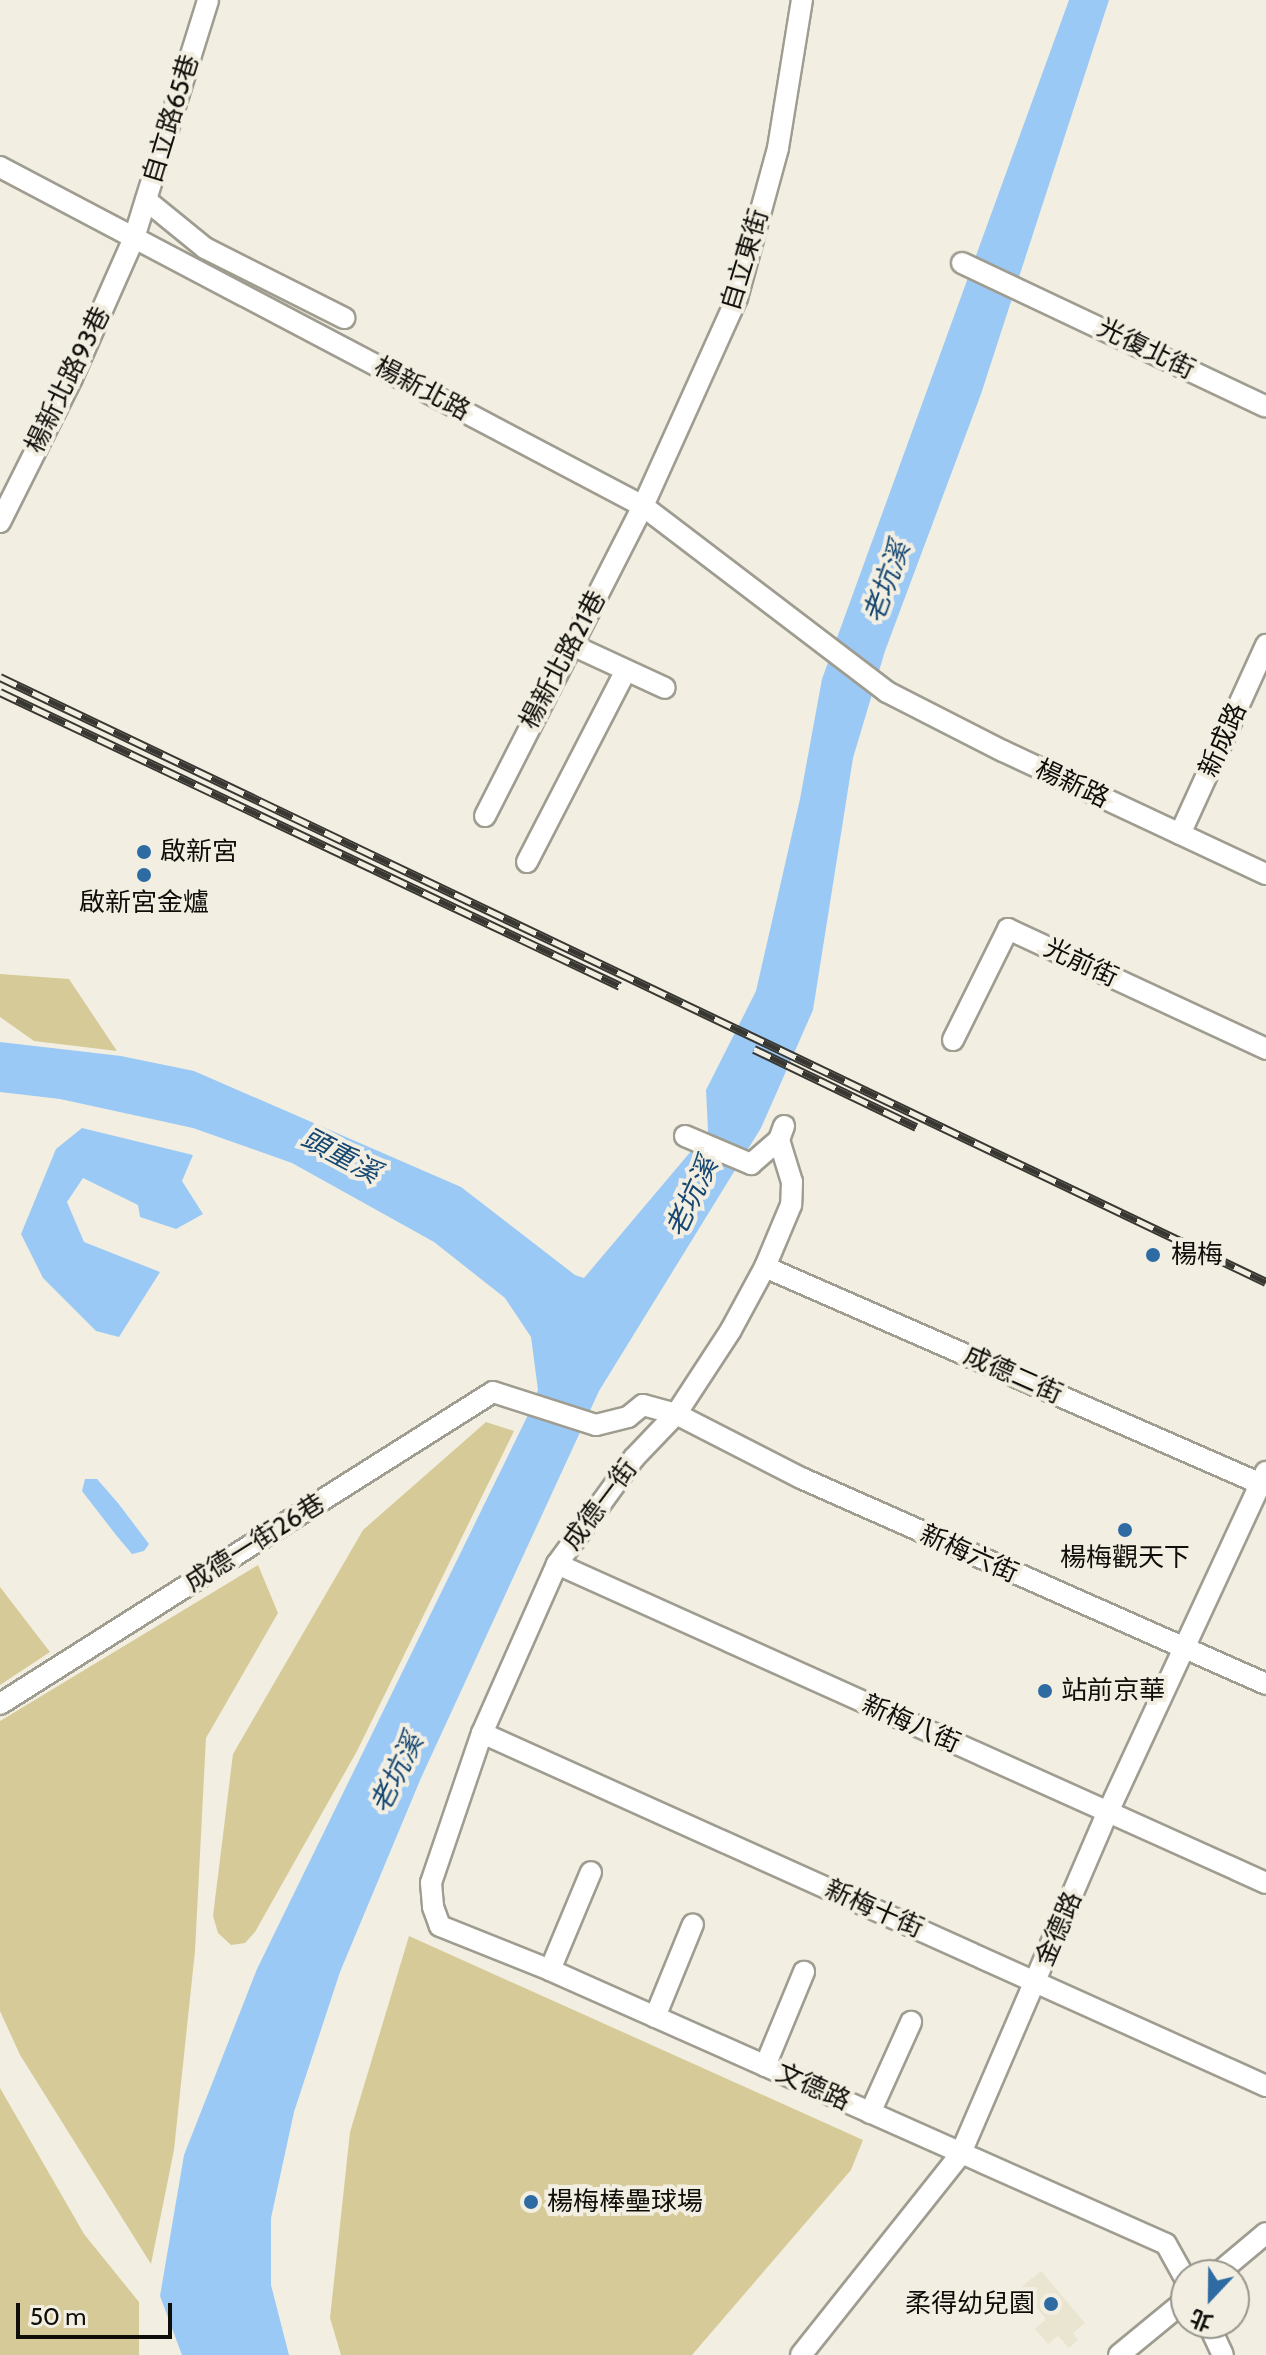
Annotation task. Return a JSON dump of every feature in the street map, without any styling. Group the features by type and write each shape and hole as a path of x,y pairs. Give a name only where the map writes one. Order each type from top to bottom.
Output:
{"street":[{"name":"自立路65巷","path":"134,238 208,0"},
{"name":"自立東街","path":"643,506 737,298 778,148 802,0"},
{"name":"楊新北路","path":"0,167 643,506 823,646"},
{"path":"146,200 205,248 344,318"},
{"name":"楊新北路93巷","path":"0,522 72,378 134,238"},
{"name":"光復北街","path":"967,265 1266,407"},
{"name":"楊新北路21巷","path":"485,816 643,506"},
{"path":"572,645 665,688"},
{"name":"新成路","path":"1180,834 1266,645"},
{"name":"楊新路","path":"823,646 881,688 1003,751 1266,874"},
{"path":"527,862 625,672"},
{"name":"光前街","path":"953,1040 1008,929 1266,1049"},
{"name":"成德一街","path":"433,1907 431,1883 482,1733 557,1564 634,1458 676,1414 731,1330 765,1267 791,1205 792,1182 782,1133 751,1164 685,1136"},
{"name":"成德二街","path":"765,1267 1263,1478"},
{"name":"成德一街26巷","path":"0,1704 493,1392 596,1425 628,1417 643,1405 676,1414"},
{"name":"新梅六街","path":"676,1414 801,1478 1266,1684"},
{"name":"金德路","path":"801,2355 960,2155 1108,1812 1263,1478"},
{"name":"新梅八街","path":"557,1564 1266,1883"},
{"name":"新梅十街","path":"482,1733 1266,2086"},
{"path":"550,1970 591,1872"},
{"name":"文德路","path":"433,1907 440,1926 550,1970 960,2155 1166,2244 1174,2259"},
{"path":"655,2017 693,1924"},
{"path":"765,2066 804,1972"},
{"path":"870,2113 911,2022"},
{"path":"1235,2259 1266,2233"},
{"path":"1119,2355 1170,2313"}],"shaded area":[{"path":"0,974 69,979 117,1051 34,1041 0,1017"},
{"path":"486,1422 514,1431 357,1751 255,1932 245,1943 231,1945 218,1933 213,1916 233,1754 363,1530"},
{"path":"258,1565 278,1613 206,1738 195,1951 174,2150 151,2264 20,2055 0,2011 0,1721"},
{"path":"0,1587 50,1652 0,1685"},
{"path":"409,1936 863,2140 851,2170 692,2355 341,2355 330,2318 350,2132"},
{"path":"0,2088 84,2234 139,2302 139,2355 0,2355"},
{"name":"柔得幼兒園","path":"1041,2271 1085,2323 1073,2333 1078,2340 1069,2348 1058,2336 1048,2344 1035,2329 1046,2319 1020,2288"}],"water":[{"path":"1069,0 1109,0 981,394 885,651 853,758 813,1010 761,1128 599,1391 421,1778 340,1972 294,2112 271,2218 271,2285 289,2355 182,2355 160,2296 184,2155 257,1969 527,1417 538,1390 531,1337 505,1298 434,1242 292,1163 193,1128 60,1099 0,1092 0,1042 121,1056 194,1071 461,1187 575,1275 584,1278 708,1131 706,1090 756,991 800,799 822,679"},
{"path":"82,1128 193,1155 182,1181 203,1214 176,1229 140,1217 138,1205 83,1178 67,1202 84,1242 160,1272 119,1337 96,1331 43,1278 21,1234 56,1149"},
{"path":"85,1479 97,1479 118,1503 149,1544 144,1551 132,1554 116,1535 82,1491"}],"railway":[{"path":"0,677 1266,1282"},
{"path":"0,692 620,986"},
{"path":"754,1049 916,1127"}],"place":[{"name":"啟新宮","path":"144,852"},
{"name":"啟新宮金爐","path":"144,875"},
{"name":"楊梅","path":"1153,1255"},
{"name":"楊梅觀天下","path":"1125,1530"},
{"name":"站前京華","path":"1045,1691"},
{"name":"楊梅棒壘球場","path":"531,2202"},
{"name":"柔得幼兒園","path":"1051,2304"}],"water label":[{"name":"老坑溪","path":"886,582"},
{"name":"頭重溪","path":"341,1155"},
{"name":"老坑溪","path":"691,1197"},
{"name":"老坑溪","path":"396,1773"}]}
